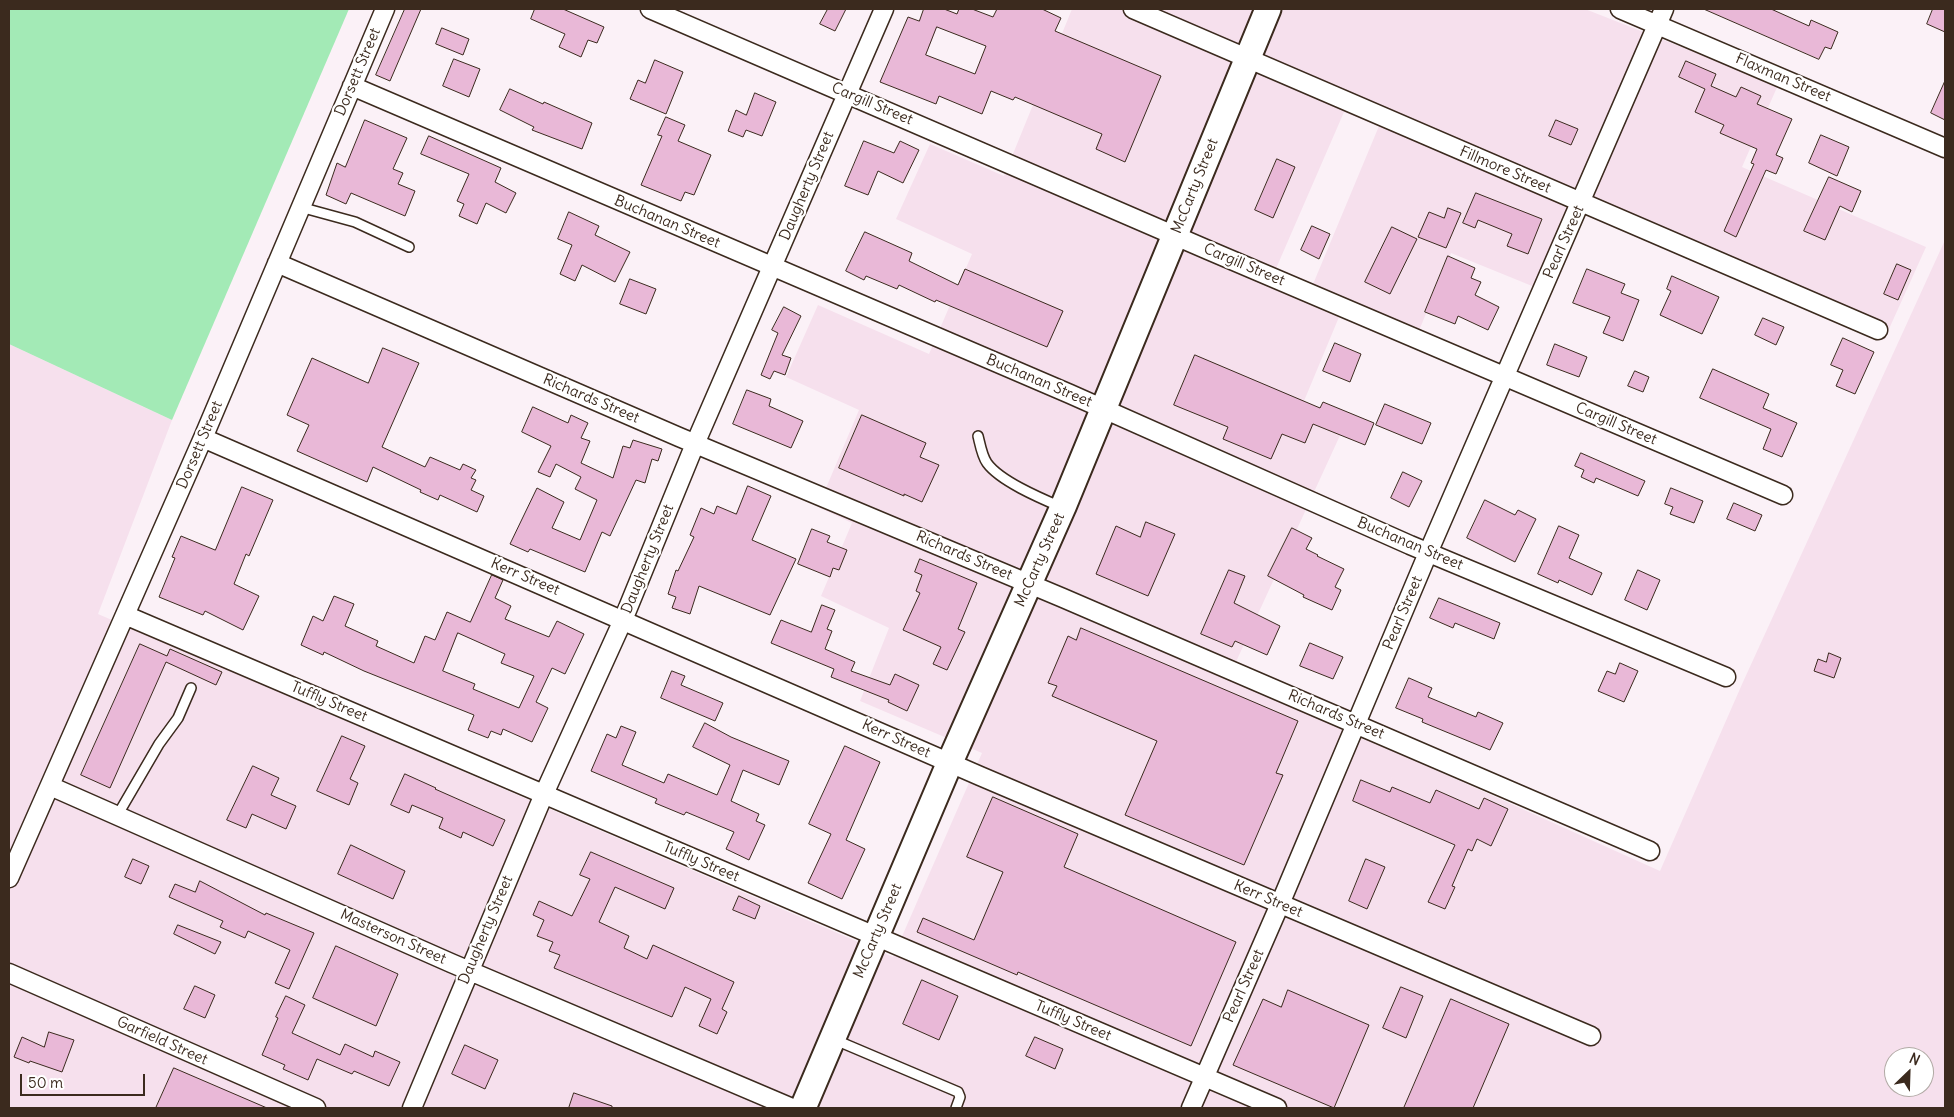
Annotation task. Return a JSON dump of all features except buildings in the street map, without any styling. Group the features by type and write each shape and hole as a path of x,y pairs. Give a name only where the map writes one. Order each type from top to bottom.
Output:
{"main road":[{"name":"McCarty Street","path":"804,1108 950,762 1063,508 1268,9"}],"street":[{"name":"Dorsett Street","path":"9,878 203,438 385,9"},
{"name":"Cargill Street","path":"650,9 1783,495"},
{"name":"Daugherty Street","path":"412,1108 544,794 624,620 695,444 884,9"},
{"name":"Fillmore Street","path":"1133,9 1878,330"},
{"name":"Flaxman Street","path":"1620,9 1661,17 1945,148"},
{"name":"Pearl Street","path":"1191,1108 1357,724 1504,376 1661,17"},
{"name":"Buchanan Street","path":"352,86 1104,409 1428,553 1726,677"},
{"name":"Richards Street","path":"277,263 695,444 1029,584 1650,851"},
{"name":"Kerr Street","path":"203,438 950,762 1591,1036"},
{"name":"Tuffly Street","path":"125,615 1277,1108"},
{"name":"Masterson Street","path":"50,786 469,970 792,1108"},
{"name":"Garfield Street","path":"9,973 316,1108"}],"lane":[{"path":"300,208 355,222 410,247"},
{"path":"978,436 986,462 996,472 1027,492 1063,508"},
{"path":"117,816 159,744 178,718 191,688"},
{"path":"833,1039 958,1092 960,1097 956,1108"}],"shaded area":[{"path":"1072,9 1585,9 1778,85 1742,167 1926,247 1884,340 1572,204 1537,288 1451,253 1418,333 1311,289 1379,126 1344,112 1268,287 1339,317 1304,401 1348,418 1229,677 1660,871 1743,682 1945,240 1945,1108 9,1108 9,344 172,420 98,614 893,957 982,753 860,701 889,628 821,596 852,523 818,507 859,410 786,377 818,305 929,354 972,254 896,219 930,144 1004,176"}],"green space":[{"path":"9,9 349,9 172,420 9,344"}]}
